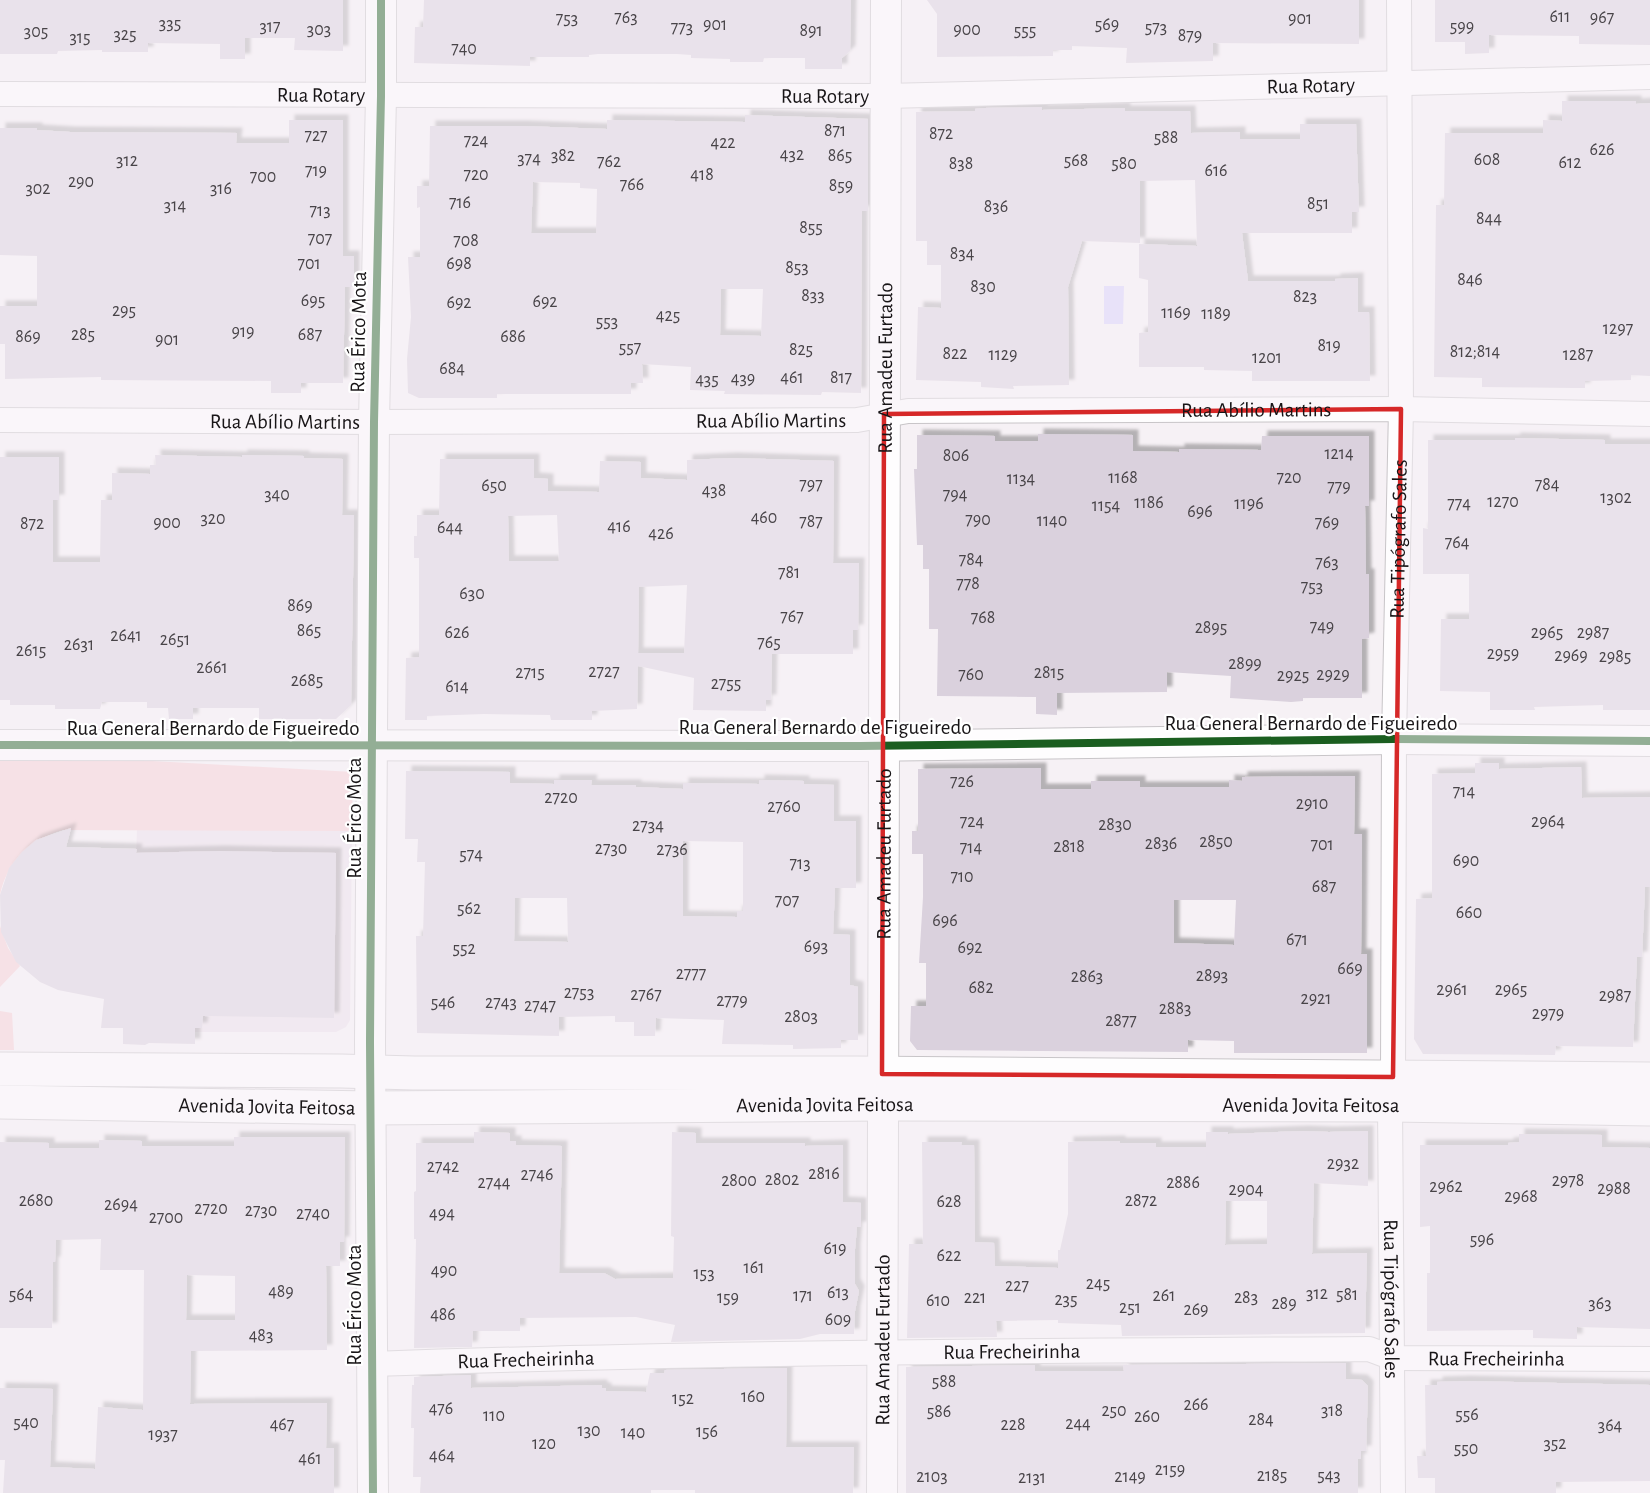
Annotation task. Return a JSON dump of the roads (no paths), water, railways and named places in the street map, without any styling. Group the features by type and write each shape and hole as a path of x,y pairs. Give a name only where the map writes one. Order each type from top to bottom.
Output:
{"main road":[{"name":"Avenida Jovita Feitosa","path":"0,1069 371,1072 882,1089 1392,1091 1650,1078"},
{"name":"Avenida Jovita Feitosa","path":"0,1102 371,1108 882,1089"},
{"name":"Avenida Jovita Feitosa","path":"1392,1091 1650,1109"}],"street":[{"name":"Rua Érico Mota","path":"373,1493 372,746 374,422 381,0"},
{"name":"Rua Amadeu Furtado","path":"882,1493 886,0"},
{"name":"Rua Tipógrafo Sales","path":"1393,1493 1394,739 1401,409 1399,0"},
{"name":"Rua Rotary","path":"0,94 886,96 1650,77"},
{"name":"Rua Abílio Martins","path":"0,420 374,422 863,420 908,411 1401,409 1650,414"},
{"name":"Rua General Bernardo de Figueiredo","path":"0,745 883,745 1394,739 1650,741"},
{"name":"Rua Frecheirinha","path":"372,1364 576,1357 881,1352 1369,1349 1393,1358 1650,1359"}]}
